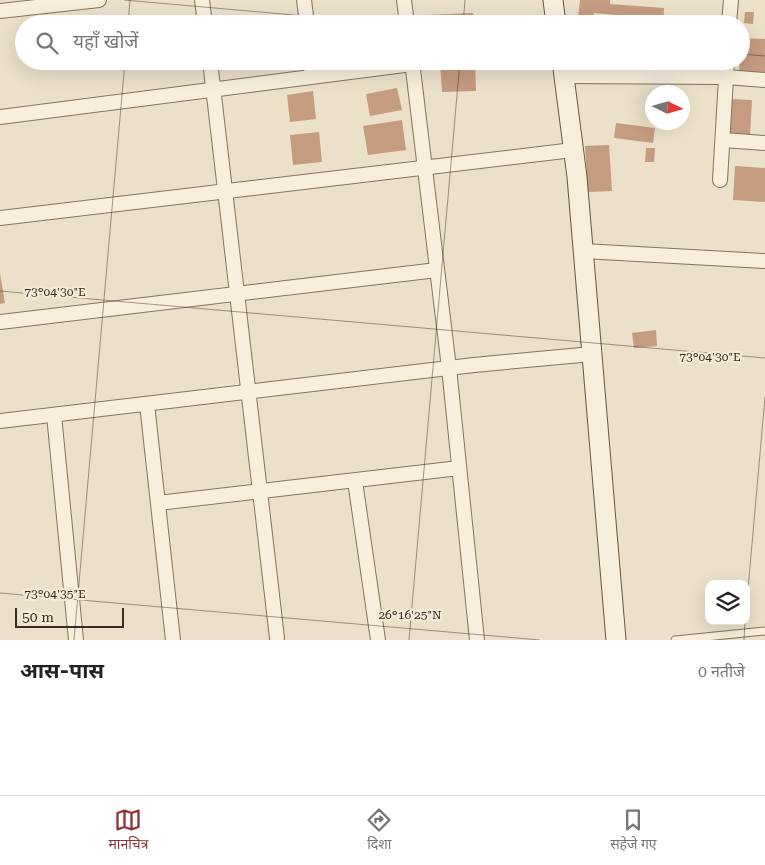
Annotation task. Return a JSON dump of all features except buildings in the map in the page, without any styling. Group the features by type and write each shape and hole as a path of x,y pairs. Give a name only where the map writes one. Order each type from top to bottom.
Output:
{"main road":[{"path":"553,0 555,15"},
{"path":"563,70 583,251 616,640"}],"street":[{"path":"6,7 99,0"},
{"path":"202,0 204,15"},
{"path":"304,0 306,15"},
{"path":"404,0 406,15"},
{"path":"730,15 731,0"},
{"path":"211,70 277,638"},
{"path":"312,70 312,76"},
{"path":"0,116 358,70"},
{"path":"413,70 449,368 477,640"},
{"path":"583,70 765,80"},
{"path":"720,180 726,70"},
{"path":"723,140 765,143"},
{"path":"0,218 573,150"},
{"path":"583,251 765,261"},
{"path":"0,322 436,270"},
{"path":"0,421 449,368 592,354"},
{"path":"147,404 173,640"},
{"path":"54,414 76,640"},
{"path":"158,503 259,493 459,468"},
{"path":"355,481 378,640"}],"lane":[{"path":"675,640 765,632"}]}
